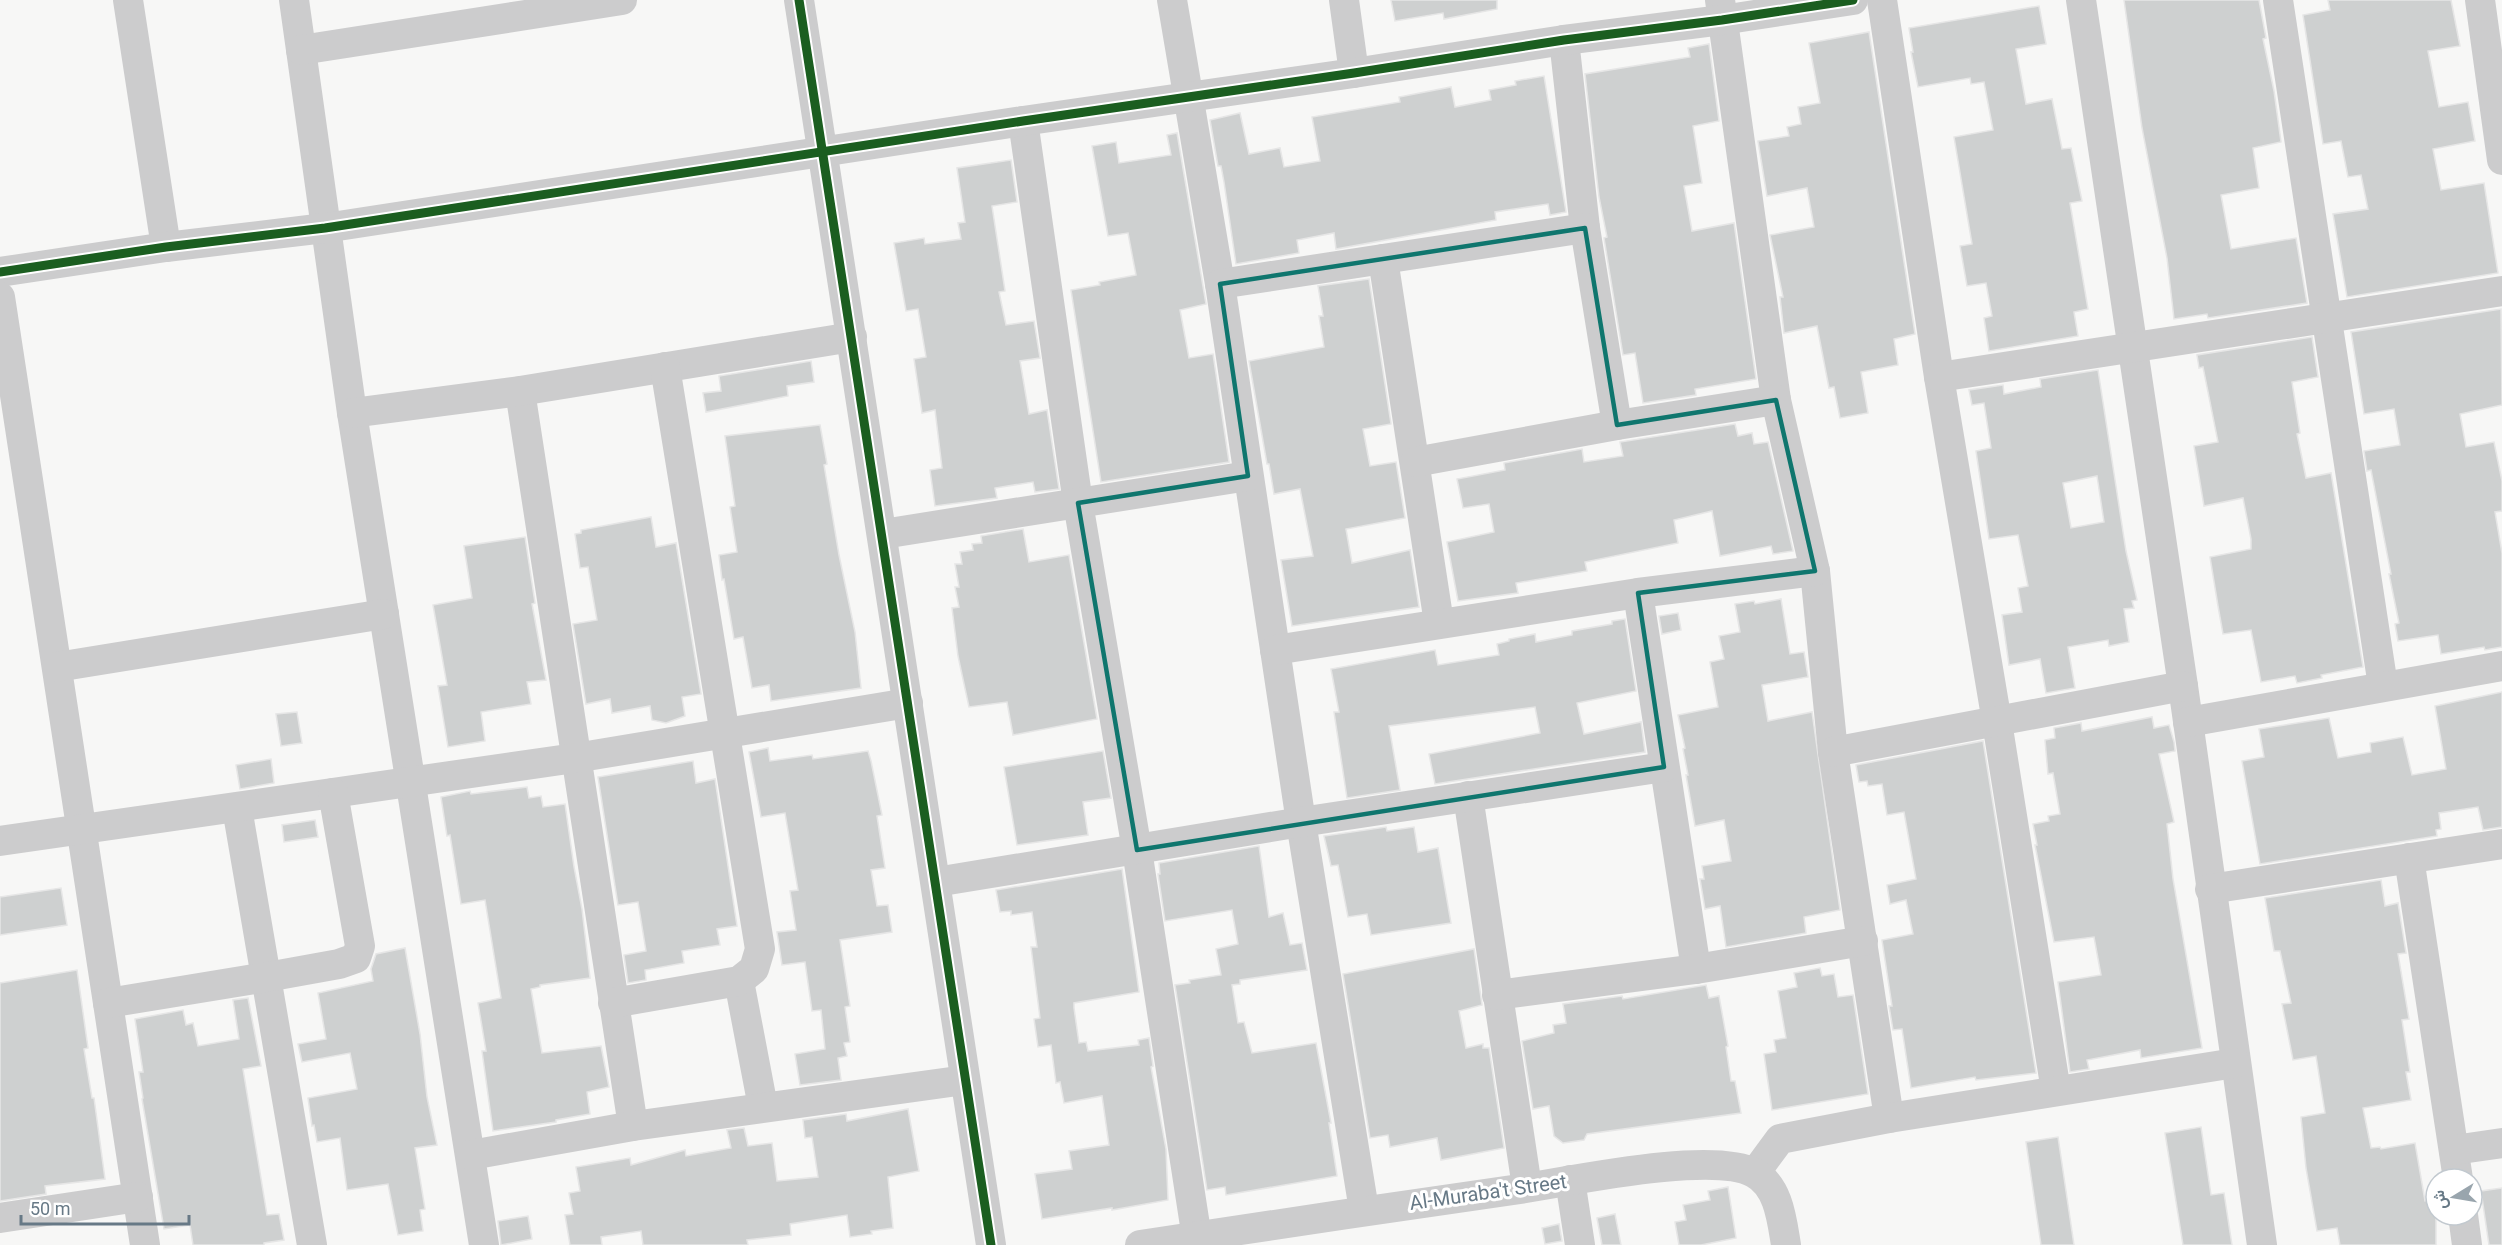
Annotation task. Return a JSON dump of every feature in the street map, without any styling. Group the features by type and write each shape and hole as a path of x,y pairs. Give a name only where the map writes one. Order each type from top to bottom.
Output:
{"street":[{"path":"128,0 166,247"},
{"path":"294,0 352,413 484,1245"},
{"path":"301,50 464,12 620,0"},
{"path":"799,0 991,1245"},
{"path":"1172,0 1220,284 1275,650 1364,1210"},
{"path":"1344,0 1354,73"},
{"path":"0,272 166,247 326,228 1023,121 1354,73 1564,39 1721,10 1853,0"},
{"path":"1882,0 1939,377 2056,1091"},
{"path":"2081,0 2183,686 2262,1245"},
{"path":"2278,0 2383,686"},
{"path":"2480,0 2502,160"},
{"path":"1721,10 1776,400 1815,571 1833,752 1889,1118"},
{"path":"1564,39 1585,228 1617,425"},
{"path":"1023,121 1078,503 1137,850 1197,1241"},
{"path":"1220,284 1585,228"},
{"path":"1383,259 1439,623"},
{"path":"1939,377 2502,291"},
{"path":"0,297 13,463 57,667 145,1245"},
{"path":"352,413 520,391 852,337"},
{"path":"613,1003 739,981 754,969 760,949 665,367"},
{"path":"520,391 633,1126"},
{"path":"1415,462 1617,425 1776,400"},
{"path":"883,534 1248,476"},
{"path":"1275,650 1638,593 1815,571"},
{"path":"1638,593 1696,969"},
{"path":"57,667 384,614"},
{"path":"2188,722 2502,666"},
{"path":"1833,752 2183,686"},
{"path":"0,841 575,758 908,703"},
{"path":"936,882 1302,822 1664,767"},
{"path":"108,1003 339,964 356,958 360,946 333,793"},
{"path":"1468,796 1527,1187"},
{"path":"237,808 312,1245"},
{"path":"2210,889 2502,844"},
{"path":"2409,858 2456,1165 2502,1143"},
{"path":"1497,994 1696,969 1863,941"},
{"path":"739,981 763,1107"},
{"path":"1786,1245 1779,1205 1767,1184 1755,1173 1780,1139 1889,1118 2235,1063"},
{"path":"471,1155 633,1126 965,1080"},
{"name":"Al-Muraba't Street","path":"1140,1245 1197,1241 1364,1210 1697,1164 1727,1164 1755,1173"},
{"path":"1570,1180 1580,1245"},
{"path":"0,1218 138,1197"},
{"path":"2465,1227 2467,1245"}],"highlighted area":[{"path":"1585,228 1617,425 1776,400 1815,571 1638,593 1664,767 1137,850 1078,503 1248,476 1220,284"}],"building":[{"path":"1391,0 1497,0 1497,9 1444,19 1443,13 1395,21"},
{"path":"2124,0 2259,0 2266,38 2263,39 2274,91 2281,142 2253,148 2259,188 2221,195 2231,249 2296,238 2307,303 2208,318 2207,314 2174,319 2167,258 2142,128"},
{"path":"2328,0 2451,0 2460,46 2428,51 2439,107 2468,102 2475,141 2433,149 2441,190 2484,183 2498,273 2347,297 2333,214 2368,209 2361,175 2348,177 2341,141 2323,144 2303,15 2330,10"},
{"path":"2039,6 2046,44 2016,49 2026,104 2052,99 2062,149 2071,148 2082,201 2070,203 2088,309 2074,312 2078,336 1989,351 1984,318 1992,316 1986,283 1967,286 1960,246 1972,244 1954,137 1993,130 1984,82 1971,84 1970,78 1918,87 1909,28"},
{"path":"1869,32 1915,334 1894,339 1898,365 1861,372 1868,413 1840,418 1834,387 1829,388 1817,326 1784,333 1780,297 1783,297 1770,235 1814,227 1807,188 1767,196 1758,141 1789,136 1787,127 1801,124 1798,107 1820,103 1809,43"},
{"path":"1709,44 1719,121 1693,126 1702,183 1684,186 1692,231 1734,223 1756,379 1695,389 1696,395 1643,403 1635,353 1623,355 1604,238 1607,237 1599,197 1585,74 1690,57 1688,48"},
{"path":"1544,76 1566,212 1550,215 1548,204 1495,212 1496,220 1336,249 1334,233 1297,240 1299,253 1236,264 1224,182 1221,166 1218,166 1210,120 1240,113 1249,154 1280,148 1284,167 1320,161 1312,117 1400,102 1399,97 1451,87 1455,107 1491,100 1489,90 1516,85 1515,81"},
{"path":"1177,133 1206,304 1180,310 1189,358 1213,354 1229,462 1101,482 1071,290 1136,275 1128,233 1108,236 1092,146 1116,142 1119,163 1171,155 1167,135"},
{"path":"1011,160 1017,202 992,206 1005,291 999,292 1006,325 1034,321 1040,358 1020,361 1029,414 1047,410 1059,489 1035,492 1033,482 995,488 997,498 935,506 930,470 942,468 935,410 922,413 914,359 926,357 918,309 906,311 894,243 924,238 925,244 961,239 958,223 965,222 957,168"},
{"path":"1369,279 1391,424 1363,429 1370,466 1396,462 1405,518 1346,529 1352,563 1410,550 1419,607 1292,626 1281,560 1313,556 1300,489 1274,494 1249,361 1324,347 1319,316 1323,316 1318,286"},
{"path":"2501,309 2502,405 2460,414 2466,447 2494,442 2502,481 2502,511 2495,512 2502,553 2502,647 2485,650 2484,647 2441,654 2438,635 2398,641 2395,624 2399,623 2389,574 2391,574 2371,470 2367,471 2364,451 2400,445 2394,409 2364,414 2351,332"},
{"path":"2312,337 2318,377 2292,382 2300,433 2297,434 2306,478 2331,473 2363,667 2321,675 2322,678 2297,683 2295,676 2261,682 2251,630 2223,634 2210,557 2251,549 2251,539 2243,498 2204,506 2194,446 2218,442 2203,367 2199,368 2197,355"},
{"path":"811,361 814,382 787,386 788,396 706,412 703,393 721,391 719,376"},
{"path":"2098,370 2126,551 2137,600 2132,601 2134,608 2124,609 2129,642 2109,646 2108,640 2068,647 2075,688 2046,693 2040,659 2009,665 2002,615 2022,612 2018,588 2028,586 2018,535 1989,539 1976,451 1991,448 1984,403 1972,405 1969,390 2003,385 2004,394 2041,387 2040,379","holes":["2097,476 2104,522 2071,528 2063,483"]},
{"path":"1735,424 1738,436 1752,433 1754,444 1768,442 1793,551 1773,554 1771,546 1720,556 1712,511 1674,520 1678,543 1585,562 1587,571 1516,583 1518,593 1458,601 1447,542 1494,532 1489,504 1463,508 1457,479 1505,470 1504,463 1582,449 1584,462 1623,456 1620,442"},
{"path":"820,425 827,464 824,465 839,555 855,632 861,688 771,701 769,685 752,688 743,637 734,639 724,579 722,580 719,555 737,552 730,507 735,506 725,436"},
{"path":"651,517 656,547 676,543 701,694 682,697 685,716 666,723 652,720 650,706 612,713 610,699 586,704 573,624 597,620 588,567 580,568 575,534 581,533 581,530"},
{"path":"1023,529 1029,562 1069,555 1097,719 1013,735 1007,702 969,707 958,656 952,608 959,607 955,587 959,587 955,564 962,564 960,552 973,550 972,544 982,543 981,536"},
{"path":"525,537 535,603 532,604 546,680 527,682 531,704 481,712 485,741 448,747 438,686 447,685 433,605 472,598 464,546"},
{"path":"1781,599 1790,654 1804,652 1808,677 1762,685 1768,721 1812,712 1840,910 1804,917 1806,933 1726,947 1720,906 1705,909 1700,879 1704,879 1702,866 1731,861 1724,820 1695,826 1686,775 1688,775 1683,749 1685,748 1678,715 1718,707 1710,662 1724,659 1719,636 1740,632 1735,604 1754,601 1755,604"},
{"path":"1678,613 1681,630 1662,634 1659,616"},
{"path":"1625,619 1636,691 1577,703 1584,734 1641,722 1645,752 1435,784 1429,754 1540,733 1535,707 1389,726 1400,790 1347,798 1334,712 1339,712 1331,669 1435,650 1438,665 1499,655 1497,644 1509,641 1509,639 1535,634 1536,642 1572,635 1572,631 1612,624 1612,621"},
{"path":"2502,692 2502,827 2483,830 2478,807 2439,813 2441,829 2436,830 2437,836 2260,864 2242,761 2264,757 2259,729 2329,718 2338,758 2371,752 2370,743 2403,737 2412,775 2446,769 2435,706"},
{"path":"297,712 302,743 281,746 276,714"},
{"path":"2152,717 2154,728 2169,725 2174,742 2175,751 2159,754 2174,822 2167,824 2173,879 2202,1048 2141,1058 2140,1050 2087,1060 2089,1069 2070,1072 2058,982 2101,975 2094,937 2054,942 2033,824 2049,821 2048,816 2060,814 2053,773 2048,774 2045,740 2055,738 2054,728 2081,723 2082,731"},
{"path":"1983,741 2036,1073 1976,1080 1975,1077 1911,1088 1902,1029 1893,1030 1889,1006 1892,1006 1882,940 1913,934 1906,900 1890,904 1887,885 1916,879 1904,812 1887,815 1882,784 1868,786 1867,781 1859,782 1856,765"},
{"path":"768,748 770,761 812,755 813,759 868,751 871,761 882,815 877,816 885,868 871,870 877,906 888,905 892,932 840,940 850,1006 845,1007 850,1042 844,1043 847,1056 838,1058 841,1080 800,1085 795,1054 825,1049 821,1010 812,1011 805,962 782,965 777,932 796,930 790,891 798,890 785,813 761,817 749,752"},
{"path":"1103,751 1111,798 1083,802 1088,835 1017,845 1004,767"},
{"path":"271,759 274,783 240,789 236,765"},
{"path":"693,761 696,783 715,779 737,926 717,929 720,945 682,951 684,963 645,970 646,980 628,983 624,955 646,951 638,902 618,905 598,777"},
{"path":"527,787 529,798 541,796 543,807 565,804 582,909 590,978 540,985 540,987 531,989 542,1053 601,1046 609,1087 587,1092 590,1114 556,1120 556,1122 493,1131 482,1051 486,1051 478,1003 501,998 485,900 461,904 450,835 447,836 441,797 470,791 471,794"},
{"path":"315,820 318,837 284,842 282,825"},
{"path":"1386,827 1387,831 1414,827 1418,852 1438,848 1451,923 1371,935 1367,914 1348,917 1338,865 1331,866 1324,836"},
{"path":"1259,846 1269,917 1283,913 1290,945 1302,943 1307,970 1240,980 1240,984 1232,985 1238,1023 1244,1022 1252,1053 1316,1043 1331,1123 1329,1123 1337,1176 1226,1195 1225,1187 1207,1190 1175,985 1190,983 1189,980 1221,975 1216,949 1238,944 1232,910 1165,921 1158,874 1160,874 1159,863"},
{"path":"1122,869 1139,992 1074,1003 1074,1008 1079,1043 1086,1042 1088,1051 1139,1045 1138,1040 1149,1038 1153,1066 1151,1067 1166,1149 1168,1200 1042,1219 1035,1174 1072,1169 1069,1151 1109,1145 1102,1096 1064,1103 1060,1082 1056,1083 1051,1045 1038,1047 1034,1019 1040,1018 1031,947 1037,947 1032,912 1011,915 1011,911 1000,912 996,890"},
{"path":"2381,880 2385,906 2398,903 2406,953 2398,954 2409,1019 2402,1020 2410,1072 2406,1072 2411,1100 2363,1108 2371,1148 2380,1147 2381,1149 2415,1143 2424,1195 2424,1227 2436,1227 2436,1245 2340,1245 2337,1228 2317,1231 2306,1168 2301,1117 2325,1113 2316,1056 2293,1060 2282,1004 2291,1003 2280,951 2274,951 2265,898"},
{"path":"61,888 67,925 0,935 0,897"},
{"path":"405,948 420,1034 427,1097 437,1145 415,1148 425,1209 420,1210 423,1231 398,1235 388,1184 347,1190 340,1138 317,1142 314,1125 312,1126 308,1098 357,1089 350,1053 302,1062 298,1044 326,1039 318,993 373,981 371,969 376,954"},
{"path":"1474,949 1482,1005 1459,1011 1466,1048 1483,1044 1483,1048 1489,1048 1504,1148 1441,1160 1437,1138 1390,1147 1388,1135 1370,1138 1343,974"},
{"path":"1820,968 1822,976 1834,974 1838,997 1853,995 1868,1094 1772,1110 1764,1054 1776,1052 1774,1040 1786,1038 1778,991 1797,987 1794,973"},
{"path":"77,970 88,1048 84,1049 92,1098 94,1098 105,1179 45,1186 46,1194 0,1201 0,983"},
{"path":"1706,985 1709,998 1719,996 1728,1046 1726,1047 1731,1081 1735,1081 1741,1113 1587,1134 1584,1140 1563,1143 1554,1136 1549,1106 1533,1109 1522,1041 1554,1033 1553,1025 1566,1023 1563,1004 1622,996 1623,999"},
{"path":"248,998 261,1066 243,1069 267,1215 279,1214 284,1240 264,1243 264,1245 193,1245 190,1225 164,1229 142,1099 139,1072 143,1072 135,1019 183,1010 186,1025 193,1023 198,1046 239,1039 233,1000"},
{"path":"908,1109 919,1171 888,1177 893,1228 850,1237 847,1215 790,1224 791,1235 747,1240 748,1245 643,1245 641,1231 601,1237 602,1245 570,1245 565,1215 573,1214 569,1193 580,1191 576,1167 630,1158 631,1165 685,1150 686,1156 731,1148 727,1130 744,1128 748,1146 772,1143 777,1181 818,1177 812,1137 805,1138 803,1120 846,1114 847,1121"},
{"path":"2201,1127 2211,1195 2224,1193 2232,1245 2183,1245 2165,1133"},
{"path":"2058,1137 2074,1245 2041,1245 2026,1142"},
{"path":"1728,1187 1736,1238 1701,1245 1679,1245 1675,1222 1686,1220 1683,1205 1710,1200 1708,1191"},
{"path":"2502,1188 2502,1245 2489,1245 2484,1211 2484,1191"},
{"path":"1615,1214 1621,1245 1602,1245 1597,1218"},
{"path":"528,1216 532,1239 501,1245 498,1221"},
{"path":"1559,1224 1562,1241 1545,1244 1542,1228"}],"cycle path":[{"path":"799,0 991,1245"},
{"path":"0,272 166,247 325,228 1564,40 1722,20 1853,0"}]}
